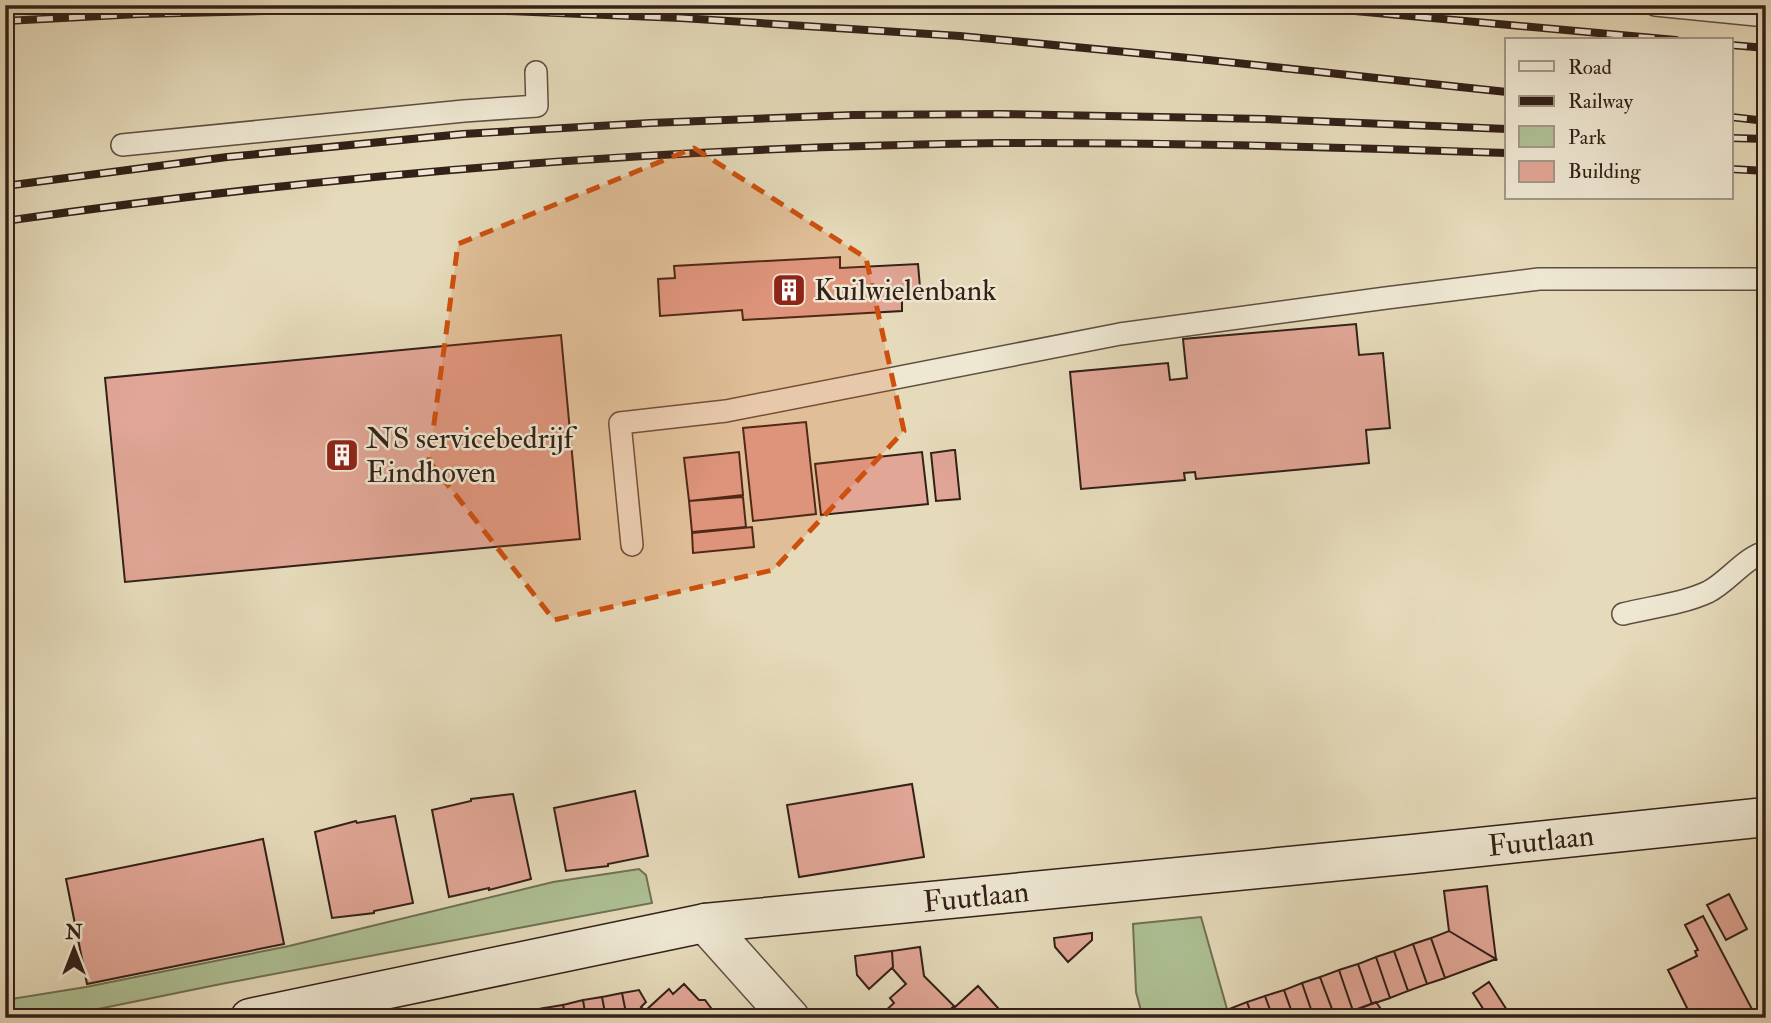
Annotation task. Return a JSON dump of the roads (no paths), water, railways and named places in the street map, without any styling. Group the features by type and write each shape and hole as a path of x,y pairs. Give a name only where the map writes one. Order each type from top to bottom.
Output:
{"street":[{"name":"Fuutlaan","path":"1710,823 1766,806"},
{"name":"Fuutlaan","path":"250,1018 705,923 1399,856 1766,817"},
{"path":"705,923 790,1018"}],"lane":[{"path":"1655,5 1766,16"},
{"path":"121,145 537,106 536,72"},
{"path":"632,545 620,423 726,411 1120,334 1386,298 1539,279 1766,279"},
{"path":"1623,614 1694,598 1726,581 1757,554 1766,552"}],"railway":[{"path":"1288,5 1654,38"},
{"path":"5,21 139,14 307,10 506,11 681,18 960,36 1505,92"},
{"path":"1732,45 1766,48"},
{"path":"5,186 227,157 463,134 853,115 1001,114 1265,119 1505,129"},
{"path":"1732,117 1766,121"},
{"path":"1732,138 1766,139"},
{"path":"5,221 129,204 377,177 751,150 1063,143 1254,145 1505,153"},
{"path":"1732,169 1766,171"}],"place":[{"name":"Kuilwielenbank","path":"789,290"},
{"name":"NS servicebedrijf Eindhoven","path":"342,455"}]}
